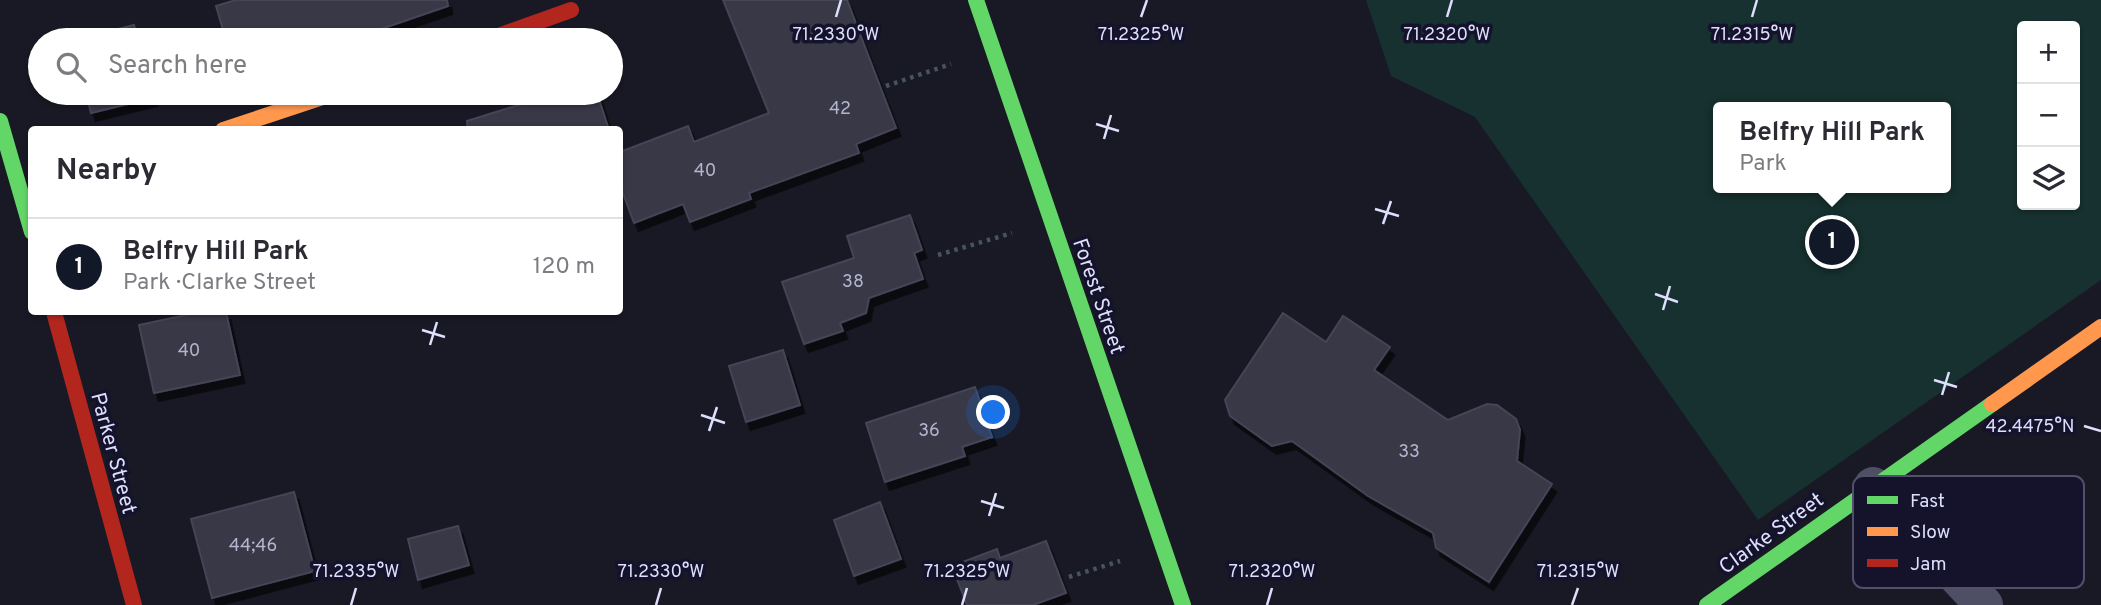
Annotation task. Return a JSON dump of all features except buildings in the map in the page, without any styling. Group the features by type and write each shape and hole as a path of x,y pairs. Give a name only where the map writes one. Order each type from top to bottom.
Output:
{"street":[{"name":"Forest Street","path":"976,0 1183,605"},
{"path":"520,28 570,10"},
{"path":"235,126 299,105"},
{"path":"0,121 26,192"},
{"name":"Parker Street","path":"55,315 134,605"},
{"name":"Clarke Street","path":"1887,476 2101,327"},
{"name":"Clarke Street","path":"1707,605 1853,500"},
{"path":"1968,588 1984,605"}],"path":[{"path":"886,86 955,62"},
{"path":"938,255 1016,232"},
{"path":"1069,577 1131,558"}],"green space":[{"path":"1366,0 2101,0 2101,280 1758,520 1475,117 1391,76"}],"traffic: fast":[{"path":"976,0 1183,605"},
{"path":"0,121 28,218"},
{"path":"1890,476 1992,404"},
{"path":"1707,605 1853,502"}],"traffic: slow":[{"path":"235,126 299,105"},
{"path":"1992,404 2101,327"}],"traffic: jam":[{"path":"521,28 571,10"},
{"path":"55,315 134,605"}],"place":[{"name":"Belfry Hill Park","path":"1832,242"}]}
